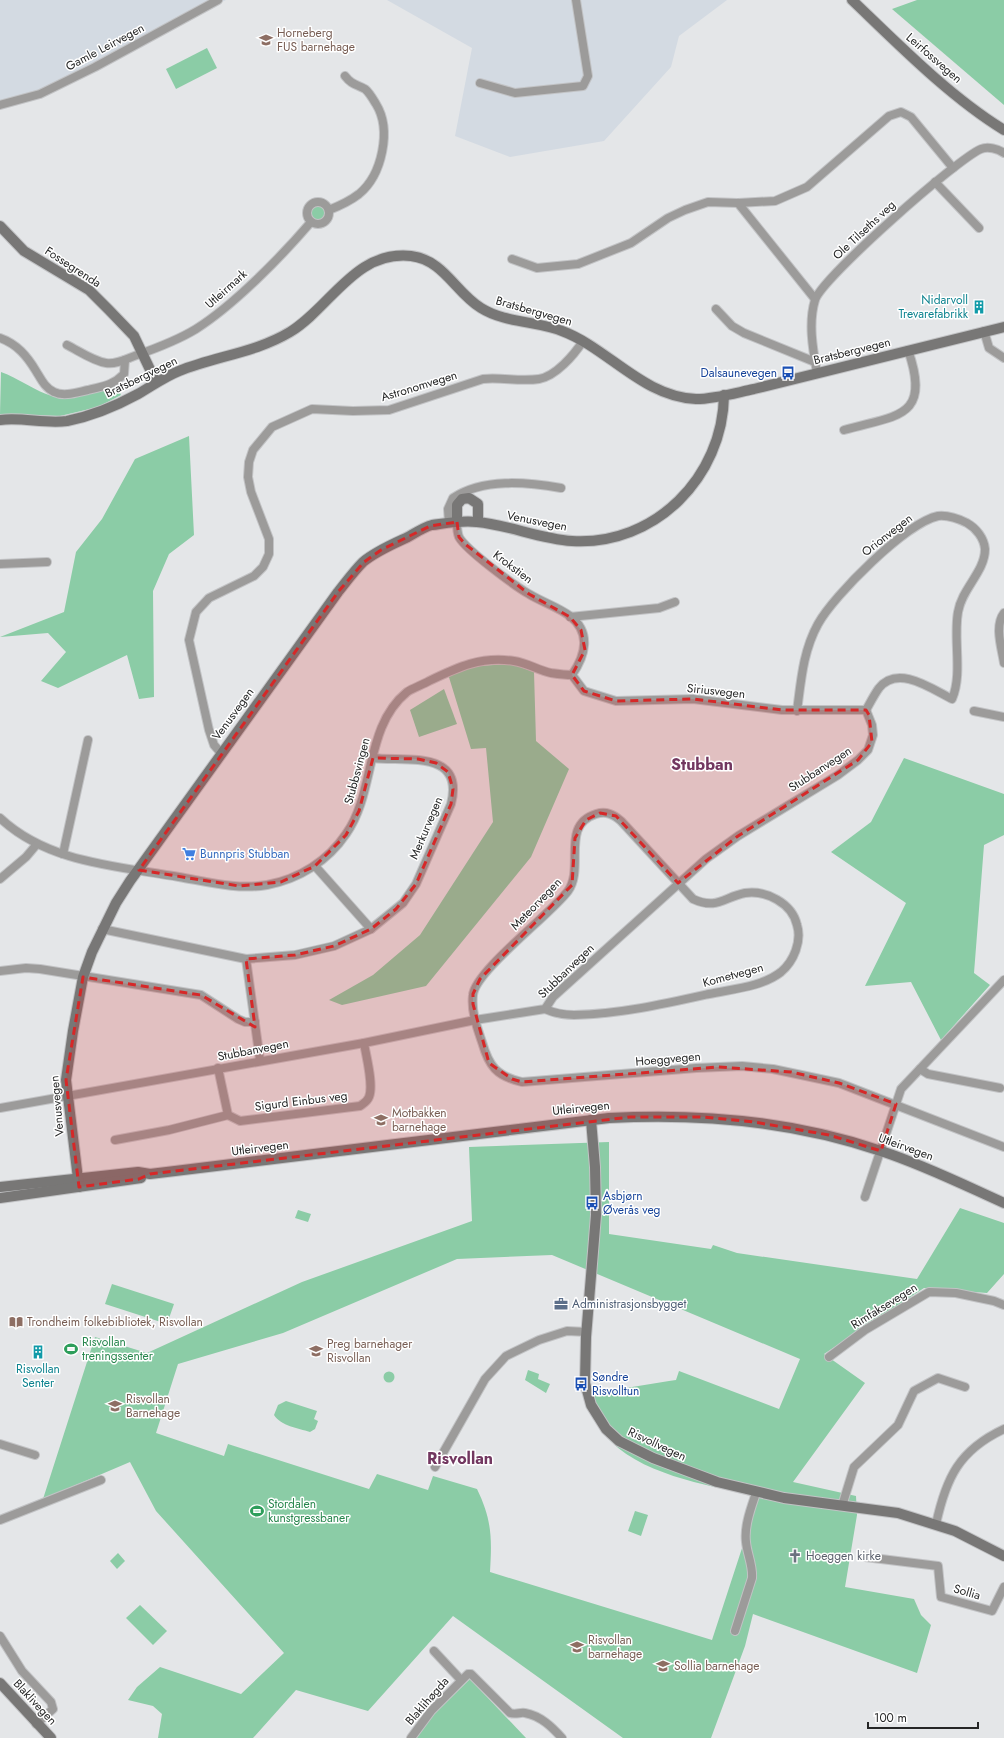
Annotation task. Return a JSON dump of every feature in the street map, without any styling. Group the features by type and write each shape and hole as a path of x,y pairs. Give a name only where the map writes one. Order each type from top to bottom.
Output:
{"street":[{"name":"Gamle Leirvegen","path":"0,105 40,94 95,67 218,0"},
{"path":"480,83 515,93 583,86 588,76 576,0"},
{"name":"Leirfossvegen","path":"852,0 949,89 1004,130"},
{"path":"329,210 359,194 372,178 382,156 384,135 377,105 366,90 351,84 345,76"},
{"path":"512,259 536,268 578,264 631,243 685,210 708,202 738,203 776,201 807,187 889,116 901,112 911,116 953,168"},
{"name":"Ole Tilseths veg","path":"815,299 832,276 881,229 953,168 980,149 986,147 999,149 1004,153"},
{"path":"935,182 979,228"},
{"path":"317,202 324,203 329,210 329,217 326,222 320,225 311,222 307,213 312,205 317,202"},
{"path":"738,203 815,299 811,336 817,373"},
{"name":"Utleirmark","path":"143,353 195,330 217,314 288,247 311,222"},
{"name":"Fossegrenda","path":"0,226 24,251 89,290 134,336 156,382"},
{"name":"Bratsbergvegen","path":"0,420 60,422 79,418 108,408 139,393 156,382 184,370 256,349 280,337 313,316 356,272 375,261 398,256 418,257 433,263 471,300 486,311 562,331 583,341 640,379 664,392 695,399 724,395 1004,326"},
{"path":"716,309 732,326 744,333 815,362"},
{"path":"984,331 991,351 1004,358"},
{"path":"0,338 15,345 26,355 42,382 54,392 62,394 76,393 115,382 124,374 125,360"},
{"name":"Astronomvegen","path":"221,753 214,744 209,730 189,640 196,612 209,598 254,576 263,567 269,554 269,539 251,492 248,477 249,462 253,450 260,440 272,427 312,409 353,411 389,410 483,379 498,377 540,379 552,373 567,360 583,341"},
{"path":"67,345 105,363 114,364 143,353"},
{"path":"844,430 902,414 911,406 916,384 908,350"},
{"name":"Venusvegen","path":"78,1183 68,1096 67,1071 83,977 102,929 116,903 139,870 221,753 338,592 364,562 381,550 430,526 453,522 478,522 546,538 572,541 597,540 638,530 667,513 691,488 711,456 722,423 724,395"},
{"name":"Krokstien","path":"561,488 527,484 480,486 453,498 448,509 459,537 489,564 529,594 570,617 580,630 585,644 581,663 572,675"},
{"path":"453,522 457,505 462,500 469,498 478,504 478,522"},
{"name":"Orionvegen","path":"797,711 806,652 818,623 837,596 865,567 914,527 939,516 949,517 970,524 979,533 985,549 979,571 966,589 960,601 956,630 956,689 952,699 913,679 902,678 891,680 880,687 866,710"},
{"path":"0,564 47,562"},
{"path":"570,617 659,608 675,602"},
{"path":"1004,613 1000,624 1004,664"},
{"name":"Stubbsvingen","path":"0,818 10,827 37,844 63,854 120,868 220,884 256,886 286,880 315,866 335,848 352,825 363,797 377,738 390,712 407,692 449,671 474,662 490,659 515,661 551,673 572,675"},
{"name":"Siriusvegen","path":"572,675 584,691 616,701 693,699 797,711 866,710"},
{"name":"Stubbanvegen","path":"0,1108 364,1042 475,1020 545,1009 553,997 678,883 738,836 838,775 858,760 868,750 873,735 872,725 866,710"},
{"path":"974,712 1004,718"},
{"path":"63,854 88,740"},
{"name":"Merkurvegen","path":"102,929 246,959 312,952 334,946 371,929 396,909 410,893 451,804 454,789 448,772 436,763 418,759 373,758"},
{"name":"Meteorvegen","path":"475,1020 473,994 480,979 568,892 572,885 575,869 575,838 581,824 591,816 606,813 616,816 678,883"},
{"path":"0,880 26,858 37,844"},
{"path":"315,866 371,929"},
{"name":"Kometvegen","path":"545,1009 555,1013 573,1015 644,1008 755,984 781,971 791,960 798,943 797,925 785,905 775,898 760,893 744,893 723,902 700,903 693,899 678,883"},
{"path":"246,959 260,1060"},
{"path":"0,971 26,968 120,981 201,995 238,1019 245,1022 255,1022"},
{"path":"865,1197 901,1089 1004,980"},
{"name":"Hoeggvegen","path":"475,1020 489,1063 504,1076 522,1082 696,1068 756,1067 791,1072 839,1083 1004,1146"},
{"name":"Sigurd Einbus veg","path":"115,1140 169,1130 228,1115 240,1121 360,1106 366,1102 369,1096 370,1088 364,1042"},
{"path":"218,1068 228,1115"},
{"path":"920,1069 928,1074 1000,1088"},
{"name":"Utleirvegen","path":"0,1198 138,1172 150,1174 591,1120 660,1116 728,1119 809,1131 881,1151 934,1171 1004,1203"},
{"name":"Risvollvegen","path":"591,1120 595,1167 596,1216 587,1332 585,1383 591,1405 606,1429 619,1441 653,1458 706,1478 756,1493 898,1513 936,1524 1004,1556"},
{"name":"Utleirvegen","path":"0,1187 78,1183"},
{"name":"Rimfaksevegen","path":"829,1356 866,1330 929,1292 956,1293 994,1301 1004,1306"},
{"path":"435,1467 485,1379 506,1356 539,1340 567,1331 587,1332"},
{"path":"842,1506 854,1467 898,1425 914,1391 938,1378 964,1387"},
{"path":"936,1524 945,1490 952,1474 961,1460 972,1448 1004,1429"},
{"path":"0,1444 35,1455"},
{"path":"0,1520 101,1480"},
{"path":"735,1631 752,1578 752,1570 746,1541 747,1525 756,1493"},
{"name":"Sollia","path":"865,1557 938,1566 941,1597 992,1611 1004,1587"},
{"path":"0,1636 22,1671 51,1702 53,1708 36,1724"},
{"name":"Blaklihøgda","path":"434,1651 461,1680"},
{"name":"Blaklihøgda","path":"411,1738 423,1721 468,1674 472,1674 510,1713 515,1715 526,1713 541,1719 562,1738"},
{"name":"Blaklivegen","path":"0,1683 36,1724 51,1738"}],"highlighted area":[{"path":"457,522 459,537 465,544 529,594 570,617 581,630 585,650 572,675 584,691 616,701 693,699 782,710 866,710 869,715 872,742 858,760 738,836 678,883 616,816 600,813 586,820 575,838 572,885 480,979 473,994 473,1004 489,1063 512,1079 522,1082 718,1067 791,1072 839,1083 896,1104 881,1151 829,1135 754,1122 704,1117 630,1117 150,1174 139,1179 79,1187 66,1080 83,977 201,995 255,1027 246,959 295,955 334,946 371,929 396,909 416,884 451,804 453,789 448,772 436,763 418,759 373,758 359,811 346,835 315,866 281,882 239,886 139,870 338,592 364,562 381,550 430,526"}],"shaded area":[{"path":"0,0 226,0 38,93 0,102"},
{"path":"387,0 727,0 679,36 671,67 604,141 510,157 455,136 472,48"}],"green space":[{"path":"917,0 1004,0 1004,105 892,9"},
{"path":"207,48 217,68 176,89 166,69"},
{"path":"315,205 321,205 326,210 324,219 321,221 315,221 310,216 310,210"},
{"path":"1,372 52,396 66,397 116,385 121,395 98,407 60,416 0,414"},
{"path":"189,436 194,535 169,554 153,591 154,697 139,699 127,655 58,688 41,681 66,652 48,633 0,637 64,612 76,552 102,519 135,459"},
{"path":"512,664 534,672 536,741 569,769 531,857 426,986 342,1005 329,1000 373,975 420,935 493,822 486,748 471,749 448,674 478,666"},
{"path":"444,689 457,724 419,737 410,710"},
{"path":"904,758 1004,794 1004,835 984,845 974,973 990,985 941,1040 911,982 865,986 906,903 831,852 871,822"},
{"path":"609,1142 609,1234 711,1249 713,1245 737,1253 917,1279 960,1208 1004,1223 1004,1274 987,1293 924,1288 824,1354 865,1383 793,1482 856,1496 857,1515 845,1587 914,1599 921,1615 931,1625 917,1673 753,1614 745,1646 711,1738 623,1738 453,1616 368,1711 296,1690 253,1738 158,1738 162,1714 153,1706 128,1700 137,1687 160,1667 241,1694 284,1653 156,1511 130,1462 43,1499 95,1337 147,1353 302,1282 472,1221 469,1147","holes":["552,1255 800,1359 779,1409 679,1371 676,1380 589,1394 604,1434 618,1448 635,1459 673,1476 754,1496 745,1539 712,1640 490,1572 490,1529 486,1510 477,1489 433,1476 428,1490 377,1474 369,1489 228,1444 224,1456 156,1433 178,1364 283,1333 457,1259"]},
{"path":"298,1210 311,1214 308,1222 295,1218"},
{"path":"112,1284 174,1304 167,1324 105,1304"},
{"path":"528,1370 539,1374 538,1379 550,1384 546,1393 525,1380"},
{"path":"389,1371 393,1373 395,1377 393,1381 389,1383 385,1381 383,1377 385,1373"},
{"path":"286,1401 317,1411 314,1419 318,1421 315,1429 310,1432 290,1426 277,1419 274,1415 278,1405"},
{"path":"635,1511 648,1515 641,1536 628,1531"},
{"path":"118,1553 125,1561 117,1569 110,1561"},
{"path":"140,1605 167,1631 153,1645 126,1618"},
{"path":"470,1679 526,1738 416,1738 430,1718"}],"place":[{"name":"Horneberg FUS barnehage","path":"266,40"},
{"name":"Nidarvoll Trevarefabrikk","path":"979,307"},
{"name":"Dalsaunevegen","path":"788,373"},
{"name":"Bunnpris Stubban","path":"189,854"},
{"name":"Motbakken barnehage","path":"381,1120"},
{"name":"Asbjørn Øverås veg","path":"592,1203"},
{"name":"Administrasjonsbygget","path":"561,1304"},
{"name":"Trondheim folkebibliotek, Risvollan","path":"16,1322"},
{"name":"Risvollan treningssenter","path":"71,1349"},
{"name":"Preg barnehager Risvollan","path":"316,1351"},
{"name":"Risvollan Senter","path":"38,1352"},
{"name":"Søndre Risvolltun","path":"581,1384"},
{"name":"Risvollan Barnehage","path":"115,1406"},
{"name":"Stordalen kunstgressbaner","path":"257,1511"},
{"name":"Hoeggen kirke","path":"795,1556"},
{"name":"Risvollan barnehage","path":"577,1647"},
{"name":"Sollia barnehage","path":"663,1666"}],"district":[{"name":"Stubban","path":"702,764"},
{"name":"Risvollan","path":"460,1458"}]}
